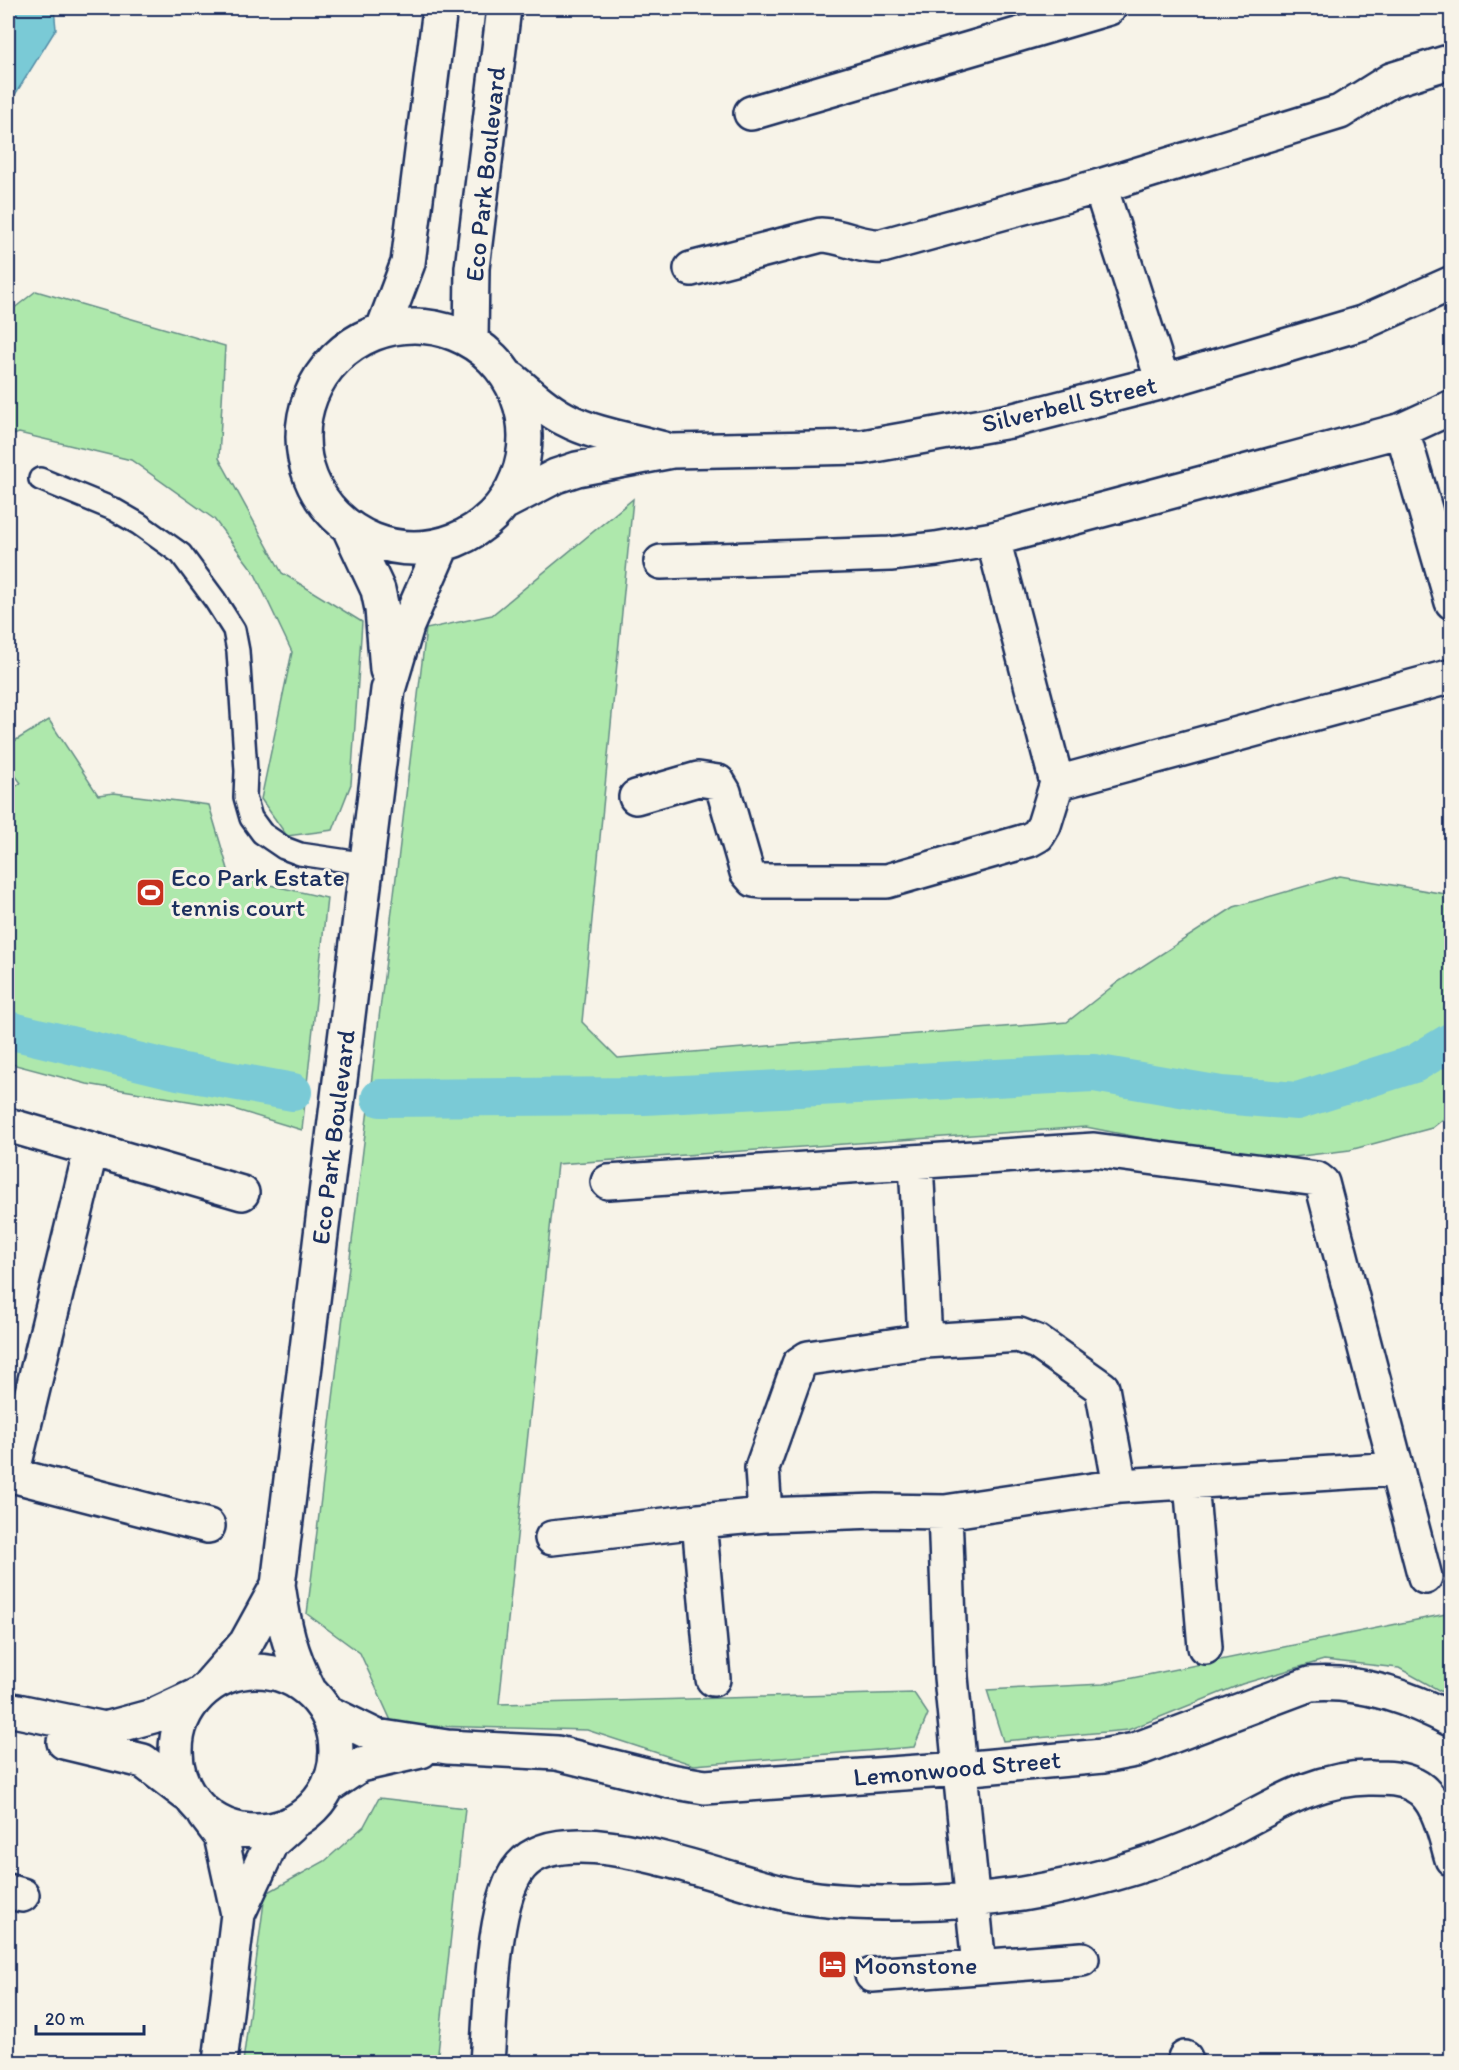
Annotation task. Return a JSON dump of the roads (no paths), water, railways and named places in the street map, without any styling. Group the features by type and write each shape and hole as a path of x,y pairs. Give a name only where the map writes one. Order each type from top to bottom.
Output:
{"street":[{"path":"383,329 408,263 440,8"},
{"name":"Eco Park Boulevard","path":"471,340 472,268 504,8"},
{"path":"751,113 1073,13 1109,8"},
{"path":"691,269 821,235 831,235 871,247 882,246 1100,186 1340,112 1391,80 1452,61"},
{"path":"1100,186 1163,382"},
{"name":"Silverbell Street","path":"506,502 556,476 577,469 672,451 863,447 1010,421 1163,382 1362,323 1452,283"},
{"path":"471,340 443,329 413,325 383,329 351,345 325,369 308,401 302,436 307,471 324,503 349,528 378,543 409,549 442,546 478,530 506,502 521,473 527,440 523,406 509,376"},
{"name":"Silverbell Street","path":"471,340 550,411 600,432 672,451"},
{"path":"661,562 890,554 993,539 1402,430 1452,407"},
{"path":"1402,430 1452,602"},
{"name":"Eco Park Boulevard","path":"349,528 378,590 382,609 388,690"},
{"path":"636,797 698,779 718,782 724,792 747,872 754,880 887,880 1029,840 1038,835 1044,825 1057,783 993,539"},
{"name":"Eco Park Boulevard","path":"318,1701 294,1661 287,1640 278,1584 388,690 407,626 442,546"},
{"path":"1057,783 1452,676"},
{"path":"8,1125 242,1193"},
{"path":"91,1149 10,1474 208,1526"},
{"path":"608,1182 1094,1150 1317,1179 1322,1184 1425,1577"},
{"path":"916,1162 925,1341"},
{"path":"765,1515 763,1464 799,1364 808,1358 925,1341 1019,1335 1037,1342 1102,1388 1120,1486"},
{"path":"552,1538 765,1515 876,1511 945,1512 1120,1486 1397,1469"},
{"path":"1191,1482 1205,1647"},
{"path":"945,1512 951,1677 979,1967"},
{"path":"699,1521 713,1679"},
{"name":"Eco Park Boulevard","path":"204,1690 246,1643 278,1584"},
{"path":"8,1709 105,1729 153,1716 233,1674 260,1671 286,1676 318,1701 336,1735 337,1761 330,1785 314,1808 271,1843 238,1914 220,2062"},
{"name":"Lemonwood Street","path":"318,1701 376,1736 447,1747 557,1753 705,1787 960,1770 1103,1756 1135,1750 1310,1684 1338,1682 1395,1694 1452,1720"},
{"path":"204,1690 182,1717 175,1743 176,1770 196,1804 221,1836 238,1914"},
{"path":"8,1731 143,1761 196,1804 232,1829 262,1832 291,1825"},
{"name":"Lemonwood Street","path":"330,1785 360,1765 387,1757 447,1747"},
{"path":"487,2062 497,1933 509,1886 521,1866 536,1854 557,1847 606,1848 659,1857 796,1896 867,1901 973,1901 1069,1886 1124,1873 1195,1846 1288,1797 1336,1781 1356,1777 1392,1778 1414,1784 1424,1792 1442,1826 1452,1859"},
{"path":"872,1975 1082,1959"}],"lane":[{"path":"40,479 113,509 139,524 181,554 234,630 238,651 246,771 245,797 251,818 262,833 284,848 300,854 367,864"}],"water":[{"path":"8,8 54,8 56,29 8,106"}],"waterway":[{"path":"8,1030 178,1071 293,1092"},
{"path":"380,1098 644,1096 1094,1073 1221,1095 1297,1101 1414,1064 1452,1041"}],"place":[{"name":"Eco Park Estate tennis court","path":"150,892"},
{"name":"Moonstone","path":"833,1965"}]}
